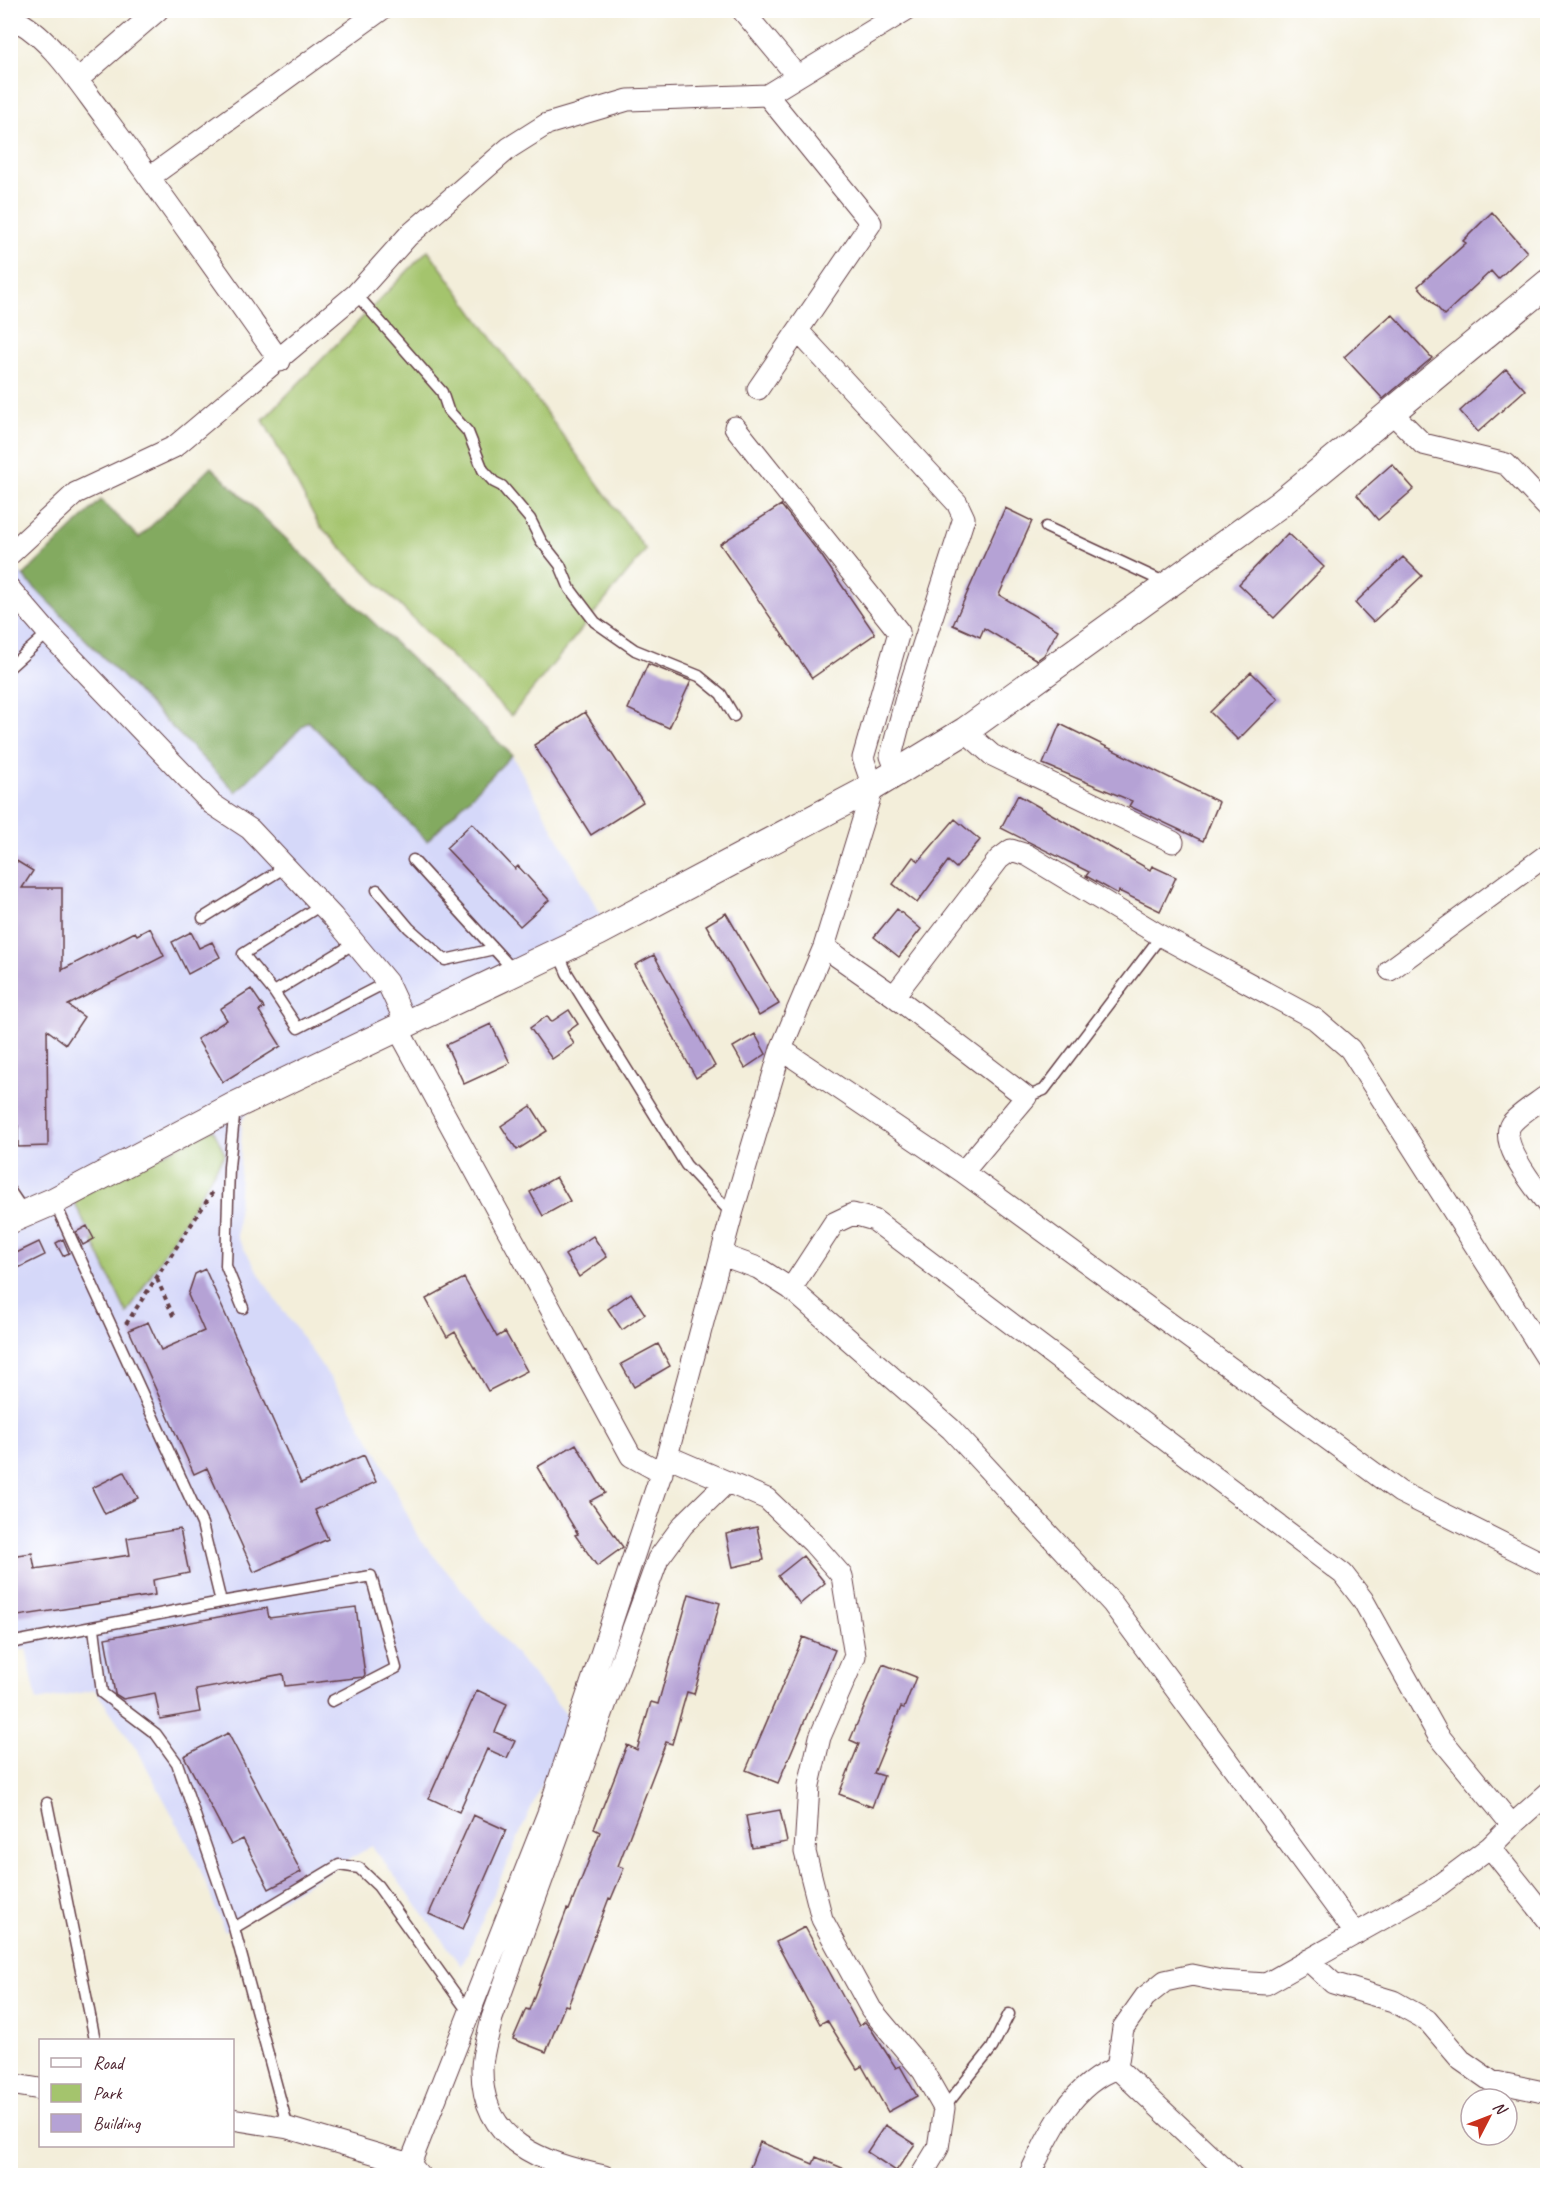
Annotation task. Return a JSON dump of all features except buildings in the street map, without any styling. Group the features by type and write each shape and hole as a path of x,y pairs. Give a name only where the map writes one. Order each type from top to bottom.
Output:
{"street":[{"path":"76,80 158,10"},
{"path":"150,177 381,10"},
{"path":"742,10 797,76"},
{"path":"10,554 76,493 174,447 280,361 356,294 408,236 509,148 547,124 628,100 767,95 906,10"},
{"path":"10,24 19,22 32,29 76,80 150,177 280,361"},
{"path":"758,389 799,332 871,223 767,95"},
{"path":"18,1217 54,1201 236,1105 558,952 873,787 965,731 1280,504 1548,284"},
{"path":"799,332 957,503 964,518 906,698 891,756 897,772"},
{"path":"1391,412 1422,444 1506,464 1548,508"},
{"path":"234,2119 288,2128 415,2170 470,2013 548,1813 664,1464 732,1214 781,1049 824,947 873,787 863,759 899,633 735,427"},
{"path":"10,589 48,633 212,804 250,829 321,905 387,982 401,1025 631,1456 727,1482 767,1499 813,1543 842,1576 855,1656 820,1737 809,1785 805,1852 822,1919 871,2009 922,2071 944,2108 938,2148 921,2175"},
{"path":"965,731 992,755 1173,842"},
{"path":"894,996 999,859 1011,850 1027,855 1161,936 1315,1019 1350,1049 1548,1360"},
{"path":"1390,970 1548,854"},
{"path":"824,947 894,996 1026,1097 963,1172"},
{"path":"781,1049 963,1172 1400,1492 1548,1566"},
{"path":"1548,1095 1512,1124 1507,1134 1515,1156 1548,1205"},
{"path":"791,1289 834,1223 853,1214 874,1220 1344,1574 1363,1599 1438,1735 1512,1825"},
{"path":"722,1255 758,1268 791,1289 951,1429 1112,1603 1356,1934"},
{"path":"604,2175 536,2155 507,2139 488,2106 482,2068 492,2018 658,1559 682,1525 727,1482"},
{"path":"1117,2068 1123,2028 1145,1997 1165,1981 1192,1975 1221,1981 1266,1984 1430,1893 1490,1848 1548,1793"},
{"path":"1490,1848 1548,1920"},
{"path":"1308,1960 1333,1983 1393,2001 1426,2020 1461,2060 1491,2081 1548,2093"},
{"path":"1029,2175 1052,2126 1085,2085 1100,2074 1117,2068"},
{"path":"1117,2068 1232,2175"},
{"path":"10,2084 39,2089"}],"lane":[{"path":"356,294 442,392 448,410 468,432 483,470 494,482 502,486 530,519 541,541 560,566 570,589 595,622 635,650 699,676 720,694 734,716"},
{"path":"1046,527 1168,584"},
{"path":"10,667 48,633"},
{"path":"413,860 515,972"},
{"path":"203,918 284,868"},
{"path":"377,890 409,928 445,960 494,949"},
{"path":"321,905 243,954 274,992 298,1028 387,982"},
{"path":"1026,1097 1044,1090 1161,936"},
{"path":"274,992 355,943"},
{"path":"558,952 567,973 686,1165 732,1214"},
{"path":"236,1105 230,1167 226,1266 243,1308"},
{"path":"10,1191 18,1217"},
{"path":"54,1201 202,1524 221,1602"},
{"path":"10,1643 221,1602 371,1576 396,1668 332,1701"},
{"path":"94,1628 102,1693 156,1734 177,1763 234,1928 288,2128"},
{"path":"47,1803 95,2039"},
{"path":"234,1928 339,1865 359,1868 378,1886 470,2013"},
{"path":"944,2108 992,2048 1009,2014"}],"path":[{"path":"117,1337 230,1167"},
{"path":"157,1278 175,1320"}],"shaded area":[{"path":"10,561 23,576 308,721 427,841 512,755 610,931 251,1106 242,1121 237,1237 271,1293 347,1402 378,1454 418,1537 570,1719 462,1966 372,1846 225,1932 197,1861 138,1751 95,1690 37,1701 26,1648 11,1653"}],"green space":[{"path":"428,250 646,550 511,716 319,525 263,420"},
{"path":"211,467 512,755 427,841 308,721 236,792 23,576 101,500 139,538"},
{"path":"213,1129 225,1154 127,1314 73,1199"}]}
